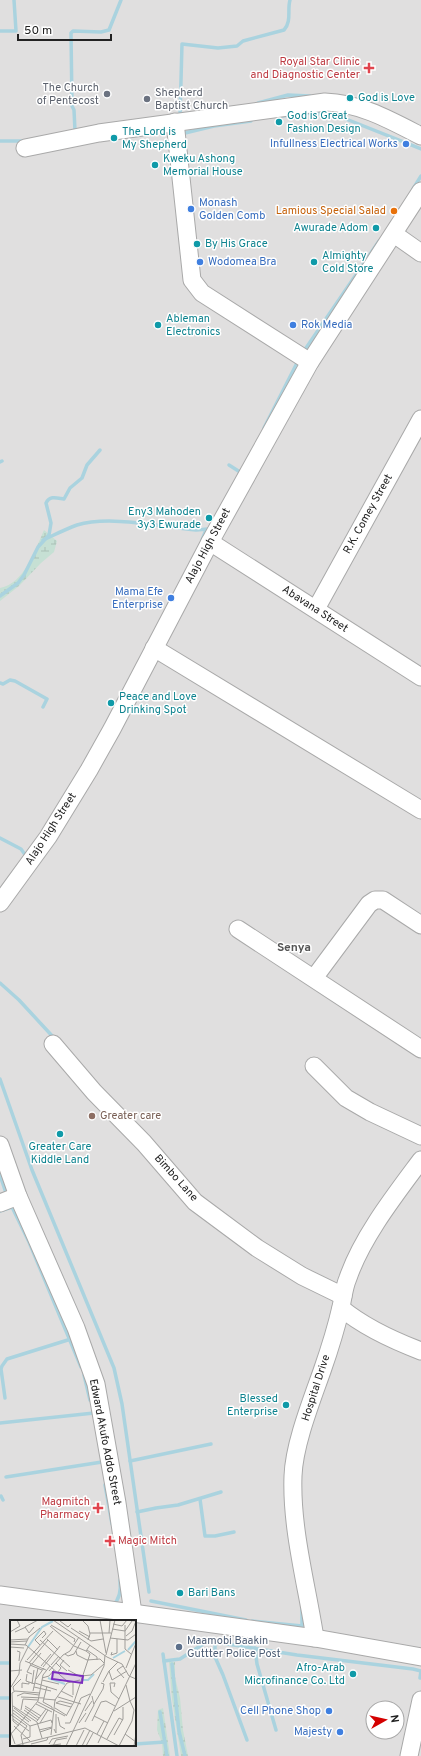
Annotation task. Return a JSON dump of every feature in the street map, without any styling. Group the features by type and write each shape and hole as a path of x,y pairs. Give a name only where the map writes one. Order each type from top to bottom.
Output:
{"street":[{"path":"25,148 99,133 308,103 330,102 364,109 421,136"},
{"path":"175,122 192,280 202,293 310,362"},
{"name":"Alajo High Street","path":"0,903 48,837 85,776 112,729 210,542 310,362 421,191"},
{"path":"394,234 421,253"},
{"name":"R.K. Comey Street","path":"316,609 421,419"},
{"name":"Abavana Street","path":"210,542 421,677"},
{"path":"154,648 421,810"},
{"path":"314,978 370,904 375,900 383,900 421,925"},
{"path":"238,929 421,1049"},
{"name":"Bimbo Lane","path":"53,1044 94,1092 144,1143 195,1202 257,1248 342,1302 355,1320 381,1334 421,1351"},
{"path":"314,1066 346,1098 370,1112 421,1136"},
{"name":"Edward Akufo Addo Street","path":"0,1145 18,1196 76,1328 96,1384 117,1503 133,1613"},
{"name":"Hospital Drive","path":"315,1638 295,1514 293,1476 297,1452 307,1413 322,1370 350,1272 365,1240 421,1160"},
{"path":"0,1203 18,1196"},
{"path":"0,1595 315,1638 421,1657"},
{"path":"409,1756 421,1700"}],"shaded area":[{"path":"0,0 421,0 421,1756 0,1756"}],"green space":[{"path":"44,530 57,541 54,552 19,586 0,601 0,588 9,585 23,573 33,556"},
{"path":"169,1662 175,1662 175,1677 180,1698 183,1730 188,1756 181,1756 172,1699"},
{"path":"163,1708 170,1756 163,1756 162,1743 157,1730 158,1710"}],"waterway":[{"path":"0,31 16,31 14,0"},
{"path":"75,131 74,110 72,106 71,33 73,31 101,32 109,30 121,0"},
{"path":"180,116 182,44 218,48 237,46 243,41 284,30 289,19 290,0"},
{"path":"258,103 288,95 310,96"},
{"path":"283,116 312,113 336,115 421,149"},
{"path":"182,136 185,133 214,126 251,121"},
{"path":"0,141 25,141"},
{"path":"413,189 421,176"},
{"path":"304,351 379,241"},
{"path":"264,428 297,363 295,361"},
{"path":"0,596 18,583 24,575 38,547 49,535 51,523 46,503 48,500 52,498 64,499 70,488 82,478 87,465 100,450"},
{"path":"229,465 240,472"},
{"path":"43,540 77,525 90,522 120,521 196,530 208,529"},
{"path":"202,540 206,530"},
{"path":"0,683 3,684 10,680 15,681 47,699 43,707"},
{"path":"0,838 21,849 26,856"},
{"path":"0,983 19,1000 55,1039"},
{"path":"0,1079 32,1170 114,1368 122,1404 149,1592"},
{"path":"0,1175 7,1196"},
{"path":"0,1211 12,1207 29,1242 81,1367"},
{"path":"5,1398 1,1369 7,1359 71,1339"},
{"path":"84,1375 90,1400"},
{"path":"0,1423 94,1413"},
{"path":"130,1461 211,1444"},
{"path":"6,1477 102,1462"},
{"path":"105,1485 112,1524"},
{"path":"137,1512 178,1505 221,1492"},
{"path":"1,1496 3,1500"},
{"path":"200,1499 205,1536 215,1536 234,1532"},
{"path":"113,1605 120,1594 120,1580"},
{"path":"151,1601 246,1620"},
{"path":"252,1621 302,1626 302,1609"},
{"path":"164,1661 180,1659 208,1641 297,1655 413,1669 421,1671 420,1678"},
{"path":"215,1642 215,1657 247,1740"},
{"path":"255,1648 257,1664 276,1730"},
{"path":"163,1654 177,1756"},
{"path":"0,1663 10,1663"},
{"path":"172,1664 179,1731 185,1756"},
{"path":"0,1698 10,1698"},
{"path":"160,1712 167,1756"},
{"path":"0,1736 10,1736"},
{"path":"136,1744 165,1742"}],"place":[{"name":"Royal Star Clinic and Diagnostic Center","path":"369,68"},
{"name":"The Church of Pentecost","path":"107,94"},
{"name":"God is Love","path":"350,98"},
{"name":"Shepherd Baptist Church","path":"147,99"},
{"name":"God is Great Fashion Design","path":"279,122"},
{"name":"The Lord is My Shepherd","path":"114,138"},
{"name":"Infullness Electrical Works","path":"406,144"},
{"name":"Kweku Ashong Memorial House","path":"155,165"},
{"name":"Monash Golden Comb","path":"191,209"},
{"name":"Lamious Special Salad","path":"394,211"},
{"name":"Awurade Adom","path":"376,228"},
{"name":"By His Grace","path":"197,244"},
{"name":"Wodomea Bra","path":"200,262"},
{"name":"Almighty Cold Store","path":"314,262"},
{"name":"Ableman Electronics","path":"158,325"},
{"name":"Rok Media","path":"293,325"},
{"name":"Eny3 Mahoden 3y3 Ewurade","path":"209,518"},
{"name":"Mama Efe Enterprise","path":"171,598"},
{"name":"Peace and Love Drinking Spot","path":"111,703"},
{"name":"Greater care","path":"92,1116"},
{"name":"Greater Care Kiddle Land","path":"60,1134"},
{"name":"Blessed Enterprise","path":"286,1405"},
{"name":"Magmitch Pharmacy","path":"98,1508"},
{"name":"Magic Mitch","path":"110,1541"},
{"name":"Bari Bans","path":"180,1593"},
{"name":"Maamobi Baakin Guttter Police Post","path":"179,1647"},
{"name":"Afro-Arab Microfinance Co. Ltd","path":"353,1674"},
{"name":"Cell Phone Shop","path":"329,1711"},
{"name":"Majesty","path":"340,1732"}],"district":[{"name":"Senya","path":"294,948"}]}
